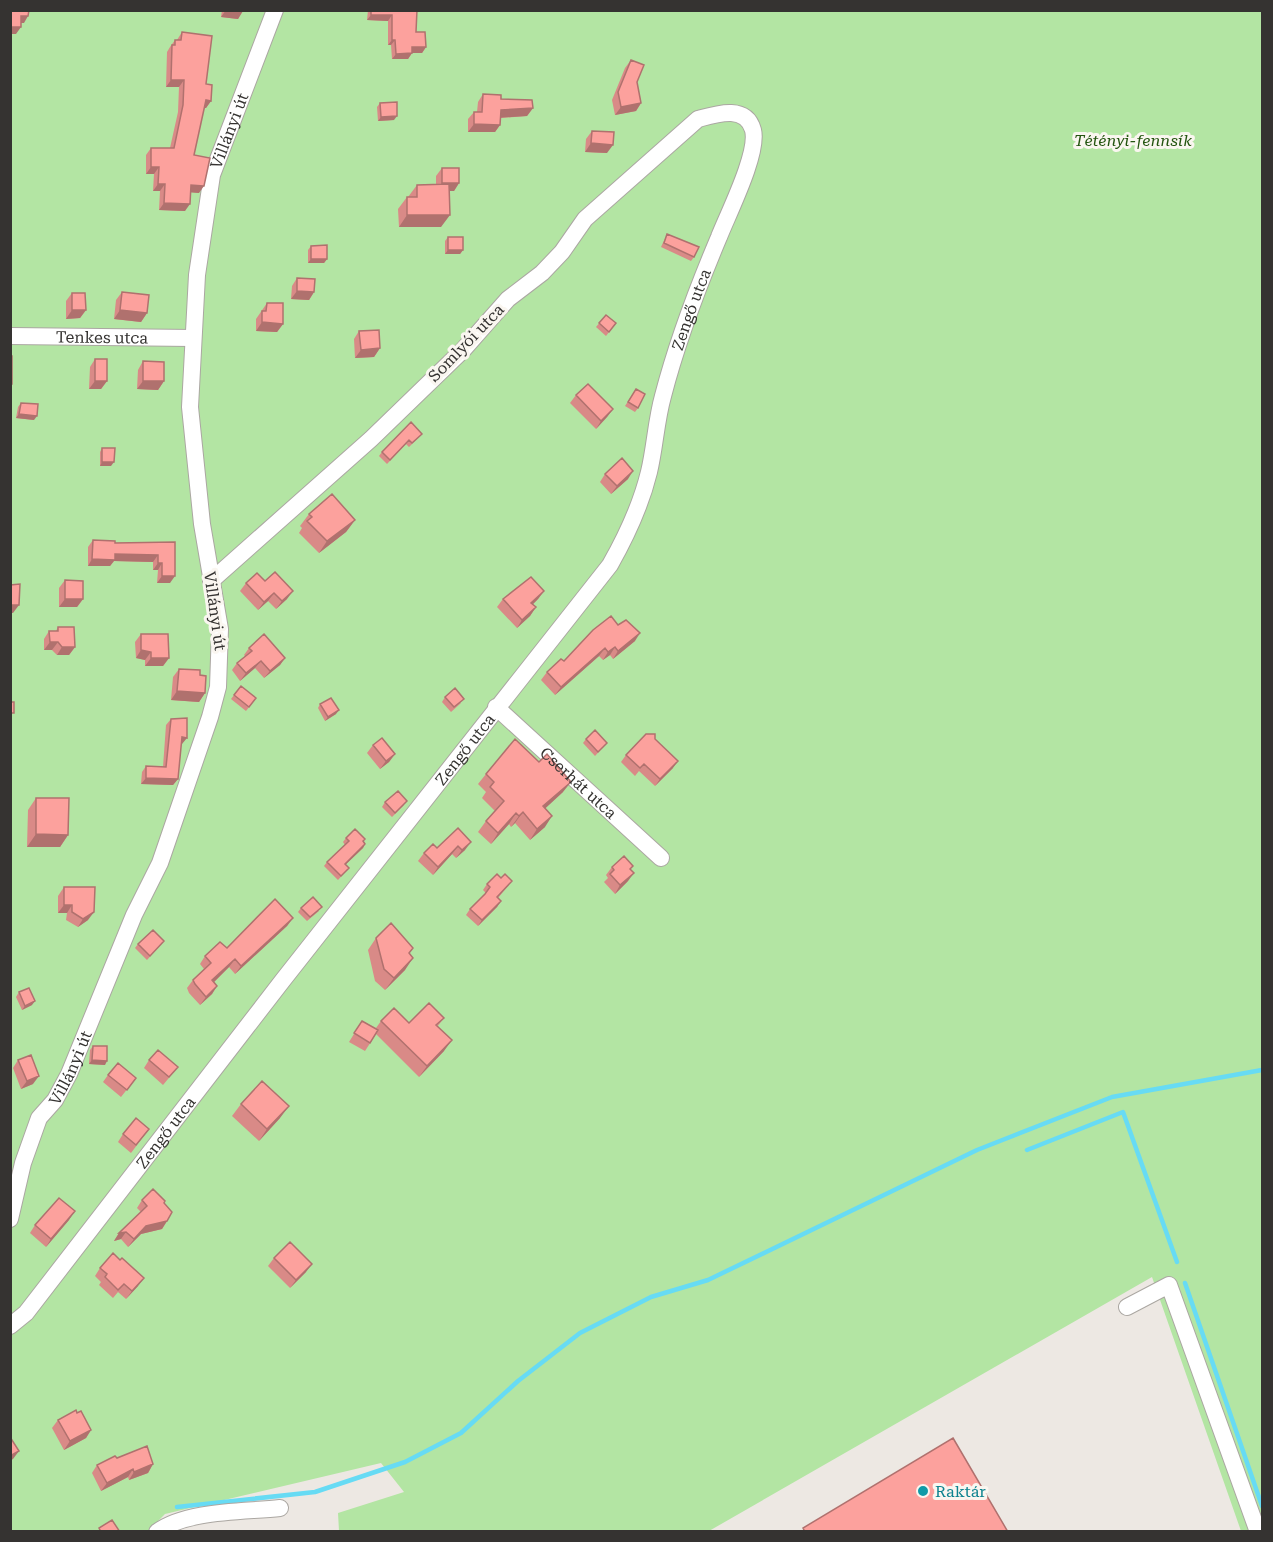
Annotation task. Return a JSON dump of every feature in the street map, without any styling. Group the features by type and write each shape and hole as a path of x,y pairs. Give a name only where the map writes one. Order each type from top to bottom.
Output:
{"street":[{"name":"Villányi út","path":"10,1219 31,1139 39,1118 55,1100 69,1074 134,915 160,863 210,717 221,659 220,629 211,581 190,407 197,275 212,175 275,10"},
{"name":"Somlyói utca","path":"211,581 394,417 462,350 508,299 542,273 562,252 585,219 698,119 723,112"},
{"name":"Zengő utca","path":"10,1326 26,1313 496,707 610,564 635,516 649,473 662,400 671,367 712,253 744,177 753,144 752,128 746,118 734,112 723,112"},
{"name":"Tenkes utca","path":"10,336 193,338"},
{"name":"Cserhát utca","path":"496,707 661,858"},
{"path":"1126,1307 1169,1285 1258,1532"},
{"path":"157,1532 169,1524 190,1518 280,1508"}],"green space":[{"name":"Tétényi-fennsík","path":"10,11 1262,11 1262,1531 1241,1531 1152,1277 709,1531 339,1531 338,1513 404,1492 381,1463 165,1514 148,1531 11,1531"}],"building":[{"path":"10,10 29,10 28,16 21,16 21,27 10,27"},
{"path":"371,10 417,10 416,32 425,32 426,47 412,47 412,53 396,54 395,40 392,40 392,15 371,15"},
{"path":"182,32 212,36 206,84 212,85 211,101 206,100 194,155 210,158 204,186 191,185 190,204 164,203 165,184 158,184 159,167 151,167 151,148 174,148 183,105 184,80 171,80 172,45 175,45 175,40 181,40"},
{"path":"631,60 644,65 637,82 641,103 621,107 618,92"},
{"path":"483,94 501,95 501,99 532,100 533,108 501,110 500,125 474,124 474,112 482,112"},
{"path":"397,102 397,116 381,117 380,103"},
{"path":"592,131 614,132 613,145 591,143"},
{"path":"442,168 459,168 459,183 442,183"},
{"path":"449,184 450,215 407,215 407,197 417,197 417,185"},
{"path":"667,234 699,247 694,257 664,243"},
{"path":"448,237 463,237 463,250 448,250"},
{"path":"327,245 327,259 311,259 311,246"},
{"path":"297,278 315,279 314,292 297,291"},
{"path":"122,292 149,295 147,313 120,310"},
{"path":"72,293 85,293 86,310 72,310"},
{"path":"267,303 283,303 283,324 262,322 262,311 266,311"},
{"path":"606,315 616,323 609,332 599,323"},
{"path":"379,330 380,348 361,350 359,331"},
{"path":"10,356 12,356 12,384 10,384"},
{"path":"95,359 107,359 107,381 95,381"},
{"path":"143,361 164,362 164,381 143,381"},
{"path":"588,384 613,409 601,421 576,395"},
{"path":"636,389 645,394 638,408 628,402"},
{"path":"21,403 38,404 37,416 19,414"},
{"path":"411,422 422,434 412,443 409,440 390,460 382,452"},
{"path":"102,448 115,448 114,462 102,462"},
{"path":"622,458 633,471 617,486 605,474"},
{"path":"332,494 355,520 327,541 307,521 312,517 309,514"},
{"path":"93,540 115,541 115,543 175,542 175,576 162,576 162,563 158,563 158,555 115,554 115,560 92,559"},
{"path":"275,572 293,591 282,601 274,593 264,602 246,583 257,573 265,581"},
{"path":"531,577 544,591 531,603 536,607 522,620 503,599"},
{"path":"65,580 83,581 83,599 65,599"},
{"path":"20,584 19,605 10,605 10,585"},
{"path":"611,616 618,625 626,620 640,633 618,651 615,647 608,652 605,648 561,687 547,672 561,659 564,661 593,630"},
{"path":"58,627 74,627 75,647 62,647 58,642 50,642 49,631 58,631"},
{"path":"141,634 168,634 169,658 151,658 151,652 141,650"},
{"path":"264,634 285,658 270,671 261,661 246,673 237,663 252,651 249,648"},
{"path":"179,669 200,670 200,675 206,676 205,693 177,691"},
{"path":"241,686 256,698 249,707 234,695"},
{"path":"455,688 464,699 454,707 445,697"},
{"path":"331,698 339,710 328,717 320,704"},
{"path":"10,702 14,702 14,713 10,713"},
{"path":"187,718 187,738 182,737 178,779 146,778 146,766 166,767 171,719"},
{"path":"595,730 607,743 598,752 586,739"},
{"path":"646,734 655,734 655,739 678,761 660,779 644,764 640,768 626,755"},
{"path":"382,738 395,754 386,761 373,745"},
{"path":"515,739 539,762 547,754 571,782 543,806 552,816 537,829 523,812 519,816 516,813 498,833 486,821 504,801 490,787 494,782 486,774"},
{"path":"398,791 407,801 395,813 385,802"},
{"path":"36,798 69,798 68,835 36,834"},
{"path":"458,828 471,842 462,850 458,846 438,867 424,853 433,844 437,848"},
{"path":"355,829 365,839 363,841 365,844 345,864 349,868 341,876 327,862 349,841 346,838"},
{"path":"624,856 633,866 630,869 634,873 620,885 610,874 614,870 612,867"},
{"path":"497,874 501,878 505,874 512,881 497,897 501,901 482,920 470,909 485,894 490,887 487,884"},
{"path":"64,887 95,887 94,912 83,919 72,912 72,905 64,905"},
{"path":"313,897 322,907 310,917 301,908"},
{"path":"275,899 293,918 241,966 235,959 212,980 217,986 206,997 193,980 211,963 205,956 220,942 227,948"},
{"path":"391,923 413,948 409,953 413,958 394,978 384,969 376,938"},
{"path":"153,930 164,941 150,956 138,944"},
{"path":"29,988 35,1001 25,1006 19,992"},
{"path":"429,1003 444,1018 436,1025 452,1040 427,1066 381,1021 394,1008 409,1023"},
{"path":"362,1021 378,1030 370,1043 354,1033"},
{"path":"93,1046 107,1046 107,1061 92,1060"},
{"path":"158,1050 178,1067 169,1077 149,1060"},
{"path":"31,1055 39,1076 27,1081 18,1060"},
{"path":"118,1063 136,1078 127,1090 108,1075"},
{"path":"262,1081 289,1106 267,1129 241,1104"},
{"path":"136,1118 149,1129 136,1145 123,1134"},
{"path":"153,1189 172,1212 167,1221 146,1226 134,1239 126,1232 119,1233 147,1206 142,1200"},
{"path":"59,1198 75,1211 51,1239 35,1225"},
{"path":"290,1242 312,1264 296,1280 274,1258"},
{"path":"113,1253 144,1278 132,1291 124,1284 118,1290 105,1277 107,1274 100,1268"},
{"path":"76,1410 77,1413 81,1411 91,1430 70,1441 58,1420"},
{"path":"10,1437 19,1451 10,1456"},
{"name":"Raktár","path":"953,1438 1008,1532 805,1532 803,1528"},
{"path":"147,1446 153,1464 134,1472 133,1469 107,1483 97,1465 115,1456 117,1458"},
{"path":"112,1520 120,1532 101,1532 99,1528"}],"waterway":[{"path":"177,1507 315,1492 405,1462 461,1433 518,1381 580,1333 651,1297 708,1280 977,1150 1112,1097 1262,1070"},
{"path":"1027,1150 1123,1112 1177,1262"},
{"path":"1185,1283 1262,1506"}],"place":[{"name":"Raktár","path":"923,1491"}]}
